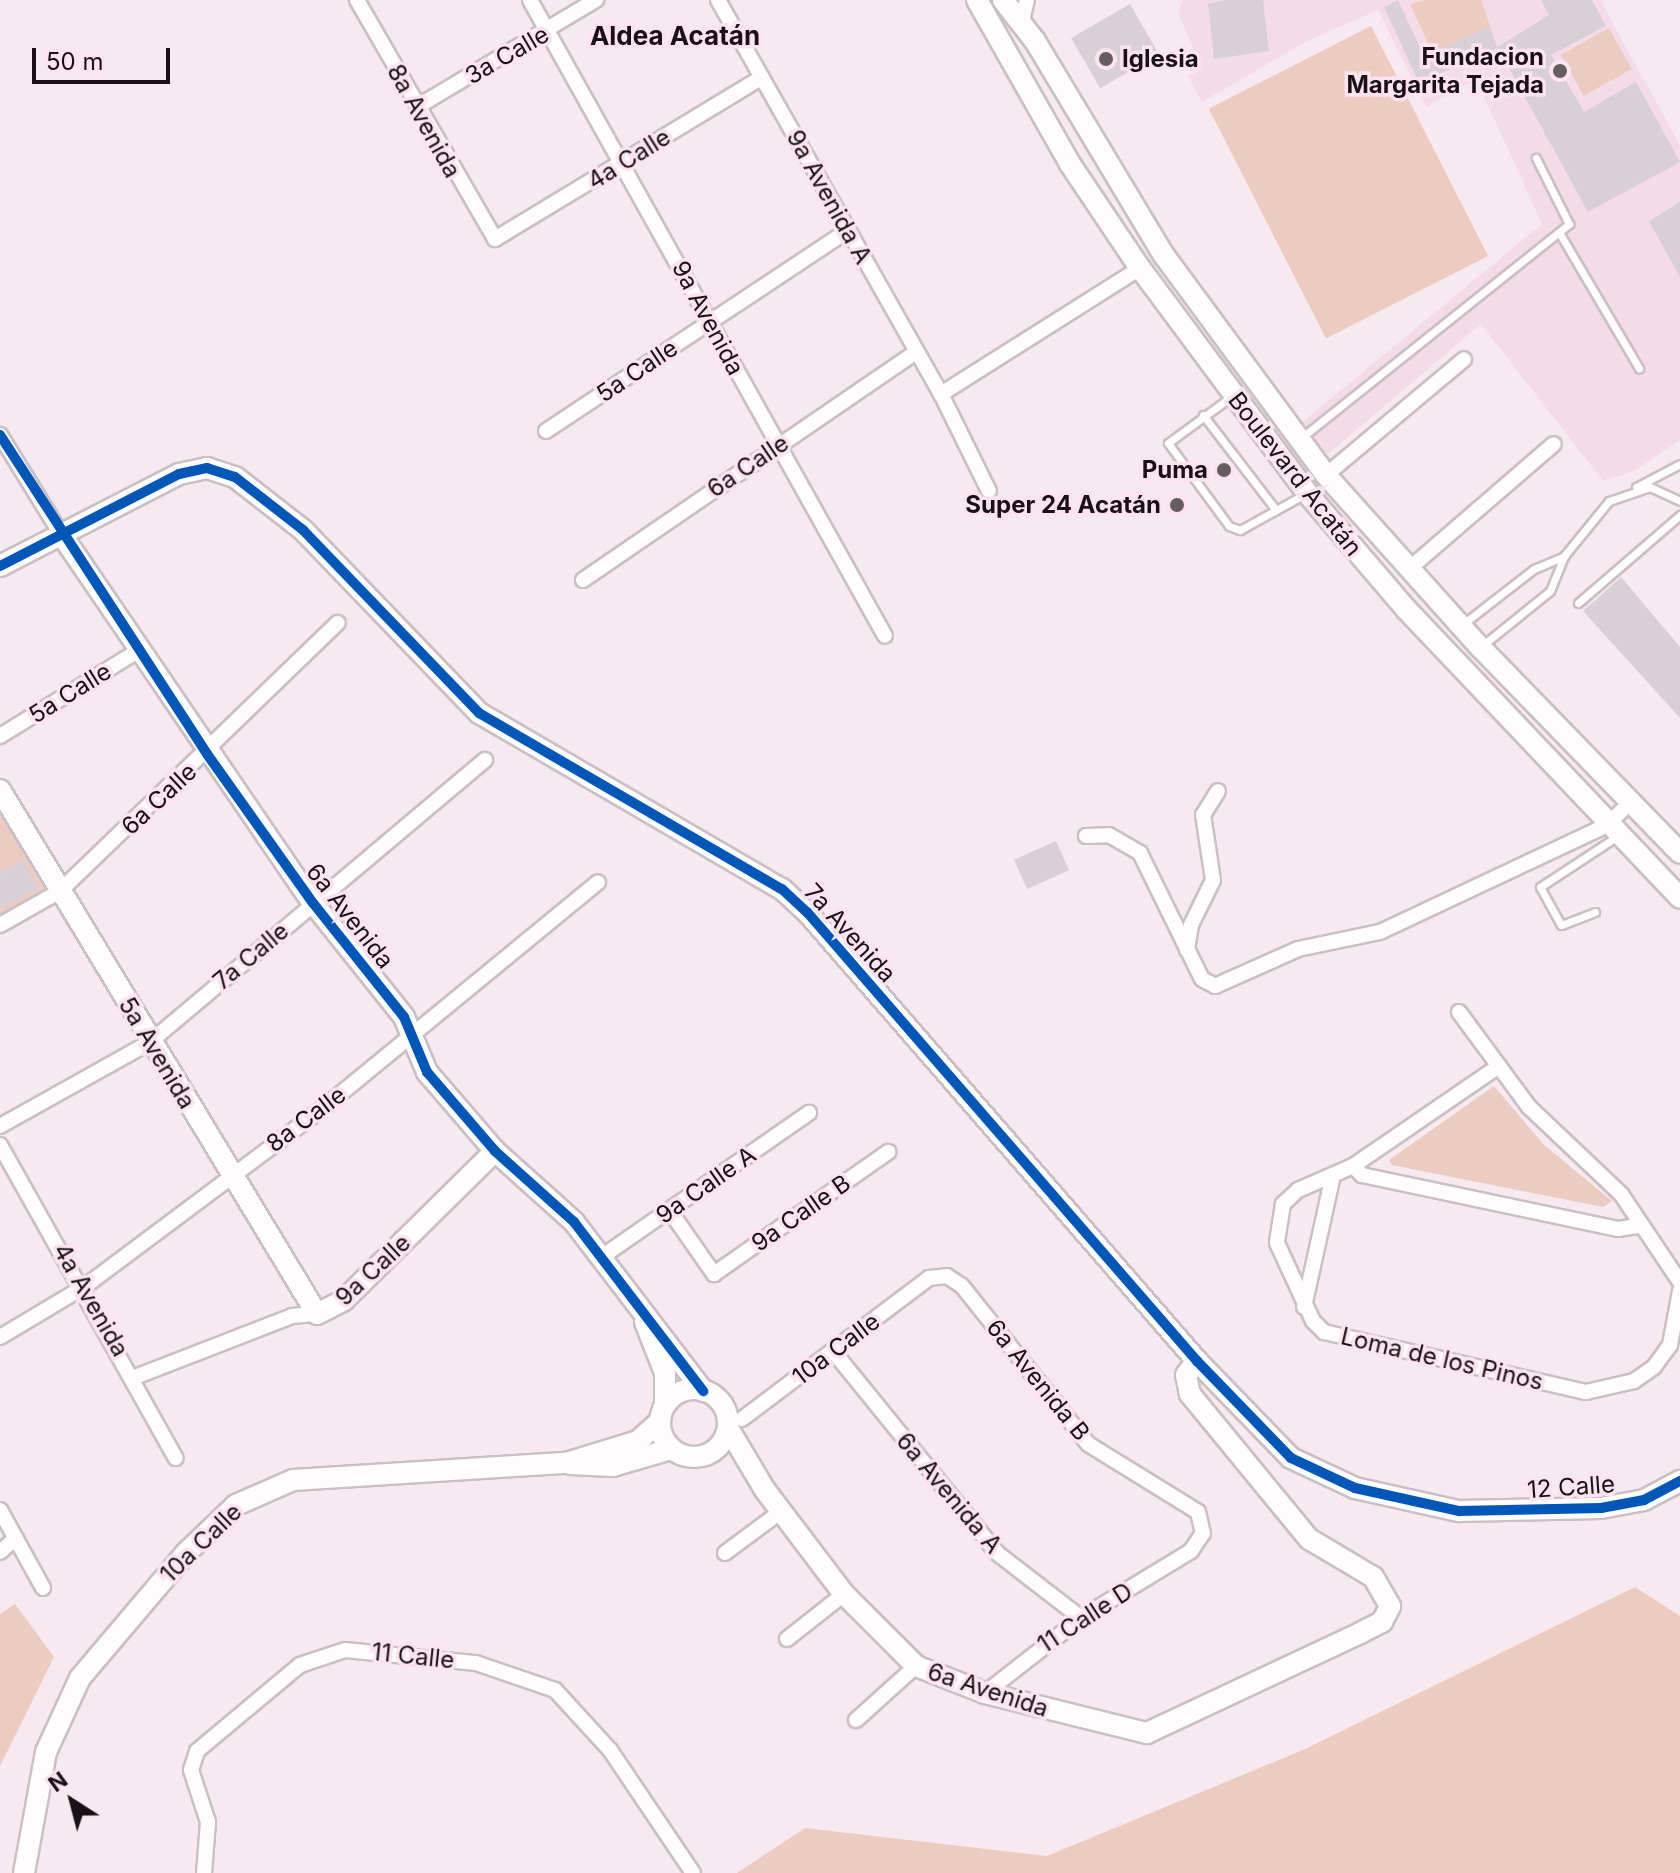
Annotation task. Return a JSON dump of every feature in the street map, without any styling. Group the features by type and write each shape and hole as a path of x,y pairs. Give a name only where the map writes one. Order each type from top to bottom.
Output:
{"street":[{"name":"8a Avenida","path":"357,0 495,239"},
{"name":"9a Avenida","path":"530,0 711,322 776,447 885,636"},
{"name":"3a Calle","path":"417,107 596,0"},
{"name":"9a Avenida A","path":"718,0 914,353 941,394"},
{"name":"Boulevard Acatán","path":"977,0 1070,164 1140,268 1307,493 1612,830 1680,898"},
{"name":"Boulevard Acatán","path":"1003,0 1022,21 1163,254 1326,475 1480,647 1680,853"},
{"path":"1022,21 1027,0"},
{"name":"4a Calle","path":"495,239 762,77"},
{"name":"5a Calle","path":"546,431 848,230"},
{"path":"989,491 941,394 1140,268"},
{"name":"6a Calle","path":"583,580 914,353"},
{"path":"1326,475 1464,359"},
{"name":"6a Avenida","path":"0,435 61,534 141,649 207,754 313,903 404,1017 408,1039 427,1072 495,1151 603,1256 634,1292 703,1391"},
{"path":"1409,569 1554,444"},
{"name":"7a Avenida","path":"61,534 194,470 220,471 263,498 303,530 479,713 782,889 807,912 1197,1361 1304,1466 1355,1488 1459,1511"},
{"path":"0,566 61,534"},
{"name":"6a Calle","path":"0,925 60,891 207,754 338,623"},
{"name":"5a Calle","path":"0,736 141,649"},
{"name":"7a Calle","path":"0,1126 150,1042 485,760"},
{"name":"5a Avenida","path":"0,790 317,1314"},
{"path":"1187,950 1191,925 1213,880 1203,815 1218,791"},
{"path":"1086,836 1109,835 1140,853 1202,979 1228,985 1298,949 1380,932 1612,830 1630,803"},
{"name":"8a Calle","path":"0,1337 84,1287 231,1176 408,1039 598,882"},
{"path":"1459,1012 1529,1107 1621,1194 1680,1282"},
{"name":"Loma de los Pinos","path":"1499,1066 1353,1166 1290,1196 1276,1223 1277,1243 1304,1307 1324,1332 1586,1392 1634,1381 1675,1345 1680,1291"},
{"name":"9a Calle A","path":"603,1256 809,1113"},
{"name":"4a Avenida","path":"0,1145 135,1377 176,1458"},
{"name":"9a Calle","path":"135,1377 292,1316 317,1314 344,1300 495,1151"},
{"name":"9a Calle B","path":"670,1211 714,1274 888,1152"},
{"path":"1353,1166 1362,1175 1618,1229 1642,1225"},
{"path":"1304,1307 1333,1175"},
{"name":"10a Calle","path":"735,1424 929,1278"},
{"name":"6a Avenida B","path":"929,1278 958,1282 1088,1444 1193,1507 1203,1533 1191,1551"},
{"name":"6a Avenida","path":"634,1292 665,1373 662,1413"},
{"name":"6a Avenida A","path":"833,1351 997,1553 1081,1618"},
{"name":"6a Avenida","path":"735,1424 765,1490 780,1512 844,1594 916,1666 985,1693 1147,1733 1382,1622 1389,1609 1387,1592 1373,1577 1309,1539 1190,1394 1186,1375 1197,1361"},
{"path":"682,1391 703,1391 720,1401 735,1424 709,1454 689,1457 671,1449 662,1413 682,1391"},
{"name":"10a Calle","path":"566,1463 638,1441 662,1413"},
{"name":"10a Calle","path":"24,1873 46,1752 80,1678 186,1553 236,1505 293,1480 566,1463 613,1466 671,1449"},
{"name":"6a Avenida","path":"709,1454 728,1461 765,1490"},
{"name":"12 Calle","path":"1459,1511 1601,1508 1644,1500 1680,1481"},
{"path":"0,1510 43,1588"},
{"path":"725,1553 780,1512"},
{"path":"0,1552 16,1538"},
{"name":"11 Calle D","path":"985,1693 1081,1618 1191,1551"},
{"path":"787,1639 844,1594"},
{"name":"11 Calle","path":"204,1873 208,1822 191,1770 197,1751 300,1665 345,1650 476,1663 555,1690 610,1750 693,1873"},
{"path":"856,1720 916,1666"}],"lane":[{"path":"1299,440 1569,224 1536,158"},
{"path":"1560,234 1639,368"},
{"path":"1233,395 1168,443 1229,526 1240,530 1307,493"},
{"path":"1203,415 1276,510"},
{"path":"1480,647 1550,591 1564,556 1609,501 1680,464"},
{"path":"1635,488 1665,490 1680,501"},
{"path":"1578,603 1680,515"},
{"path":"1461,626 1523,577 1564,556"},
{"path":"1595,912 1561,925 1540,887 1612,830"}],"shaded area":[{"name":"Fundacion Margarita Tejada","path":"1183,0 1600,0 1680,145 1680,440 1634,471 1603,481 1481,324 1328,454 1300,424 1542,224 1476,79 1426,107 1378,10 1309,40 1202,102 1188,76 1202,69 1178,13"},
{"path":"1425,0 1481,0 1490,26 1432,52 1410,4"},
{"path":"1371,26 1488,256 1326,339 1209,109"},
{"path":"1609,28 1632,69 1584,96 1561,55"},
{"path":"0,790 60,891 0,925"},
{"path":"1494,1086 1544,1145 1612,1201 1603,1207 1392,1165 1389,1160"},
{"path":"1635,1587 1680,1616 1680,1873 737,1873 805,1828 1047,1856 1303,1750"},
{"path":"15,1604 54,1657 0,1766 0,1614"}],"building":[{"path":"1224,0 1263,0 1269,51 1214,59 1208,4"},
{"path":"1398,0 1424,56 1490,26 1497,47 1549,15 1541,0 1592,0 1606,26 1551,55 1584,112 1636,82 1680,162 1588,212 1498,48 1419,83 1384,7"},
{"path":"1130,4 1159,54 1100,88 1071,38"},
{"path":"1680,202 1680,277 1649,221"},
{"path":"1621,577 1680,647 1680,718 1583,611"},
{"path":"1056,841 1069,870 1027,889 1014,860"},
{"path":"22,860 39,888 0,909 0,873"}],"cycle path":[{"path":"0,435 207,754 313,903 404,1017 427,1072 495,1151 574,1222 703,1391"},
{"path":"0,566 179,474 207,468 235,477 303,530 479,713 782,889 807,912 1197,1361 1291,1458 1355,1488 1459,1511 1601,1508 1644,1500 1680,1481"}],"place":[{"name":"Iglesia","path":"1106,59"},
{"name":"Fundacion Margarita Tejada","path":"1560,71"},
{"name":"Puma","path":"1224,470"},
{"name":"Super 24 Acatán","path":"1177,505"}],"district":[{"name":"Aldea Acatán","path":"675,36"}]}
